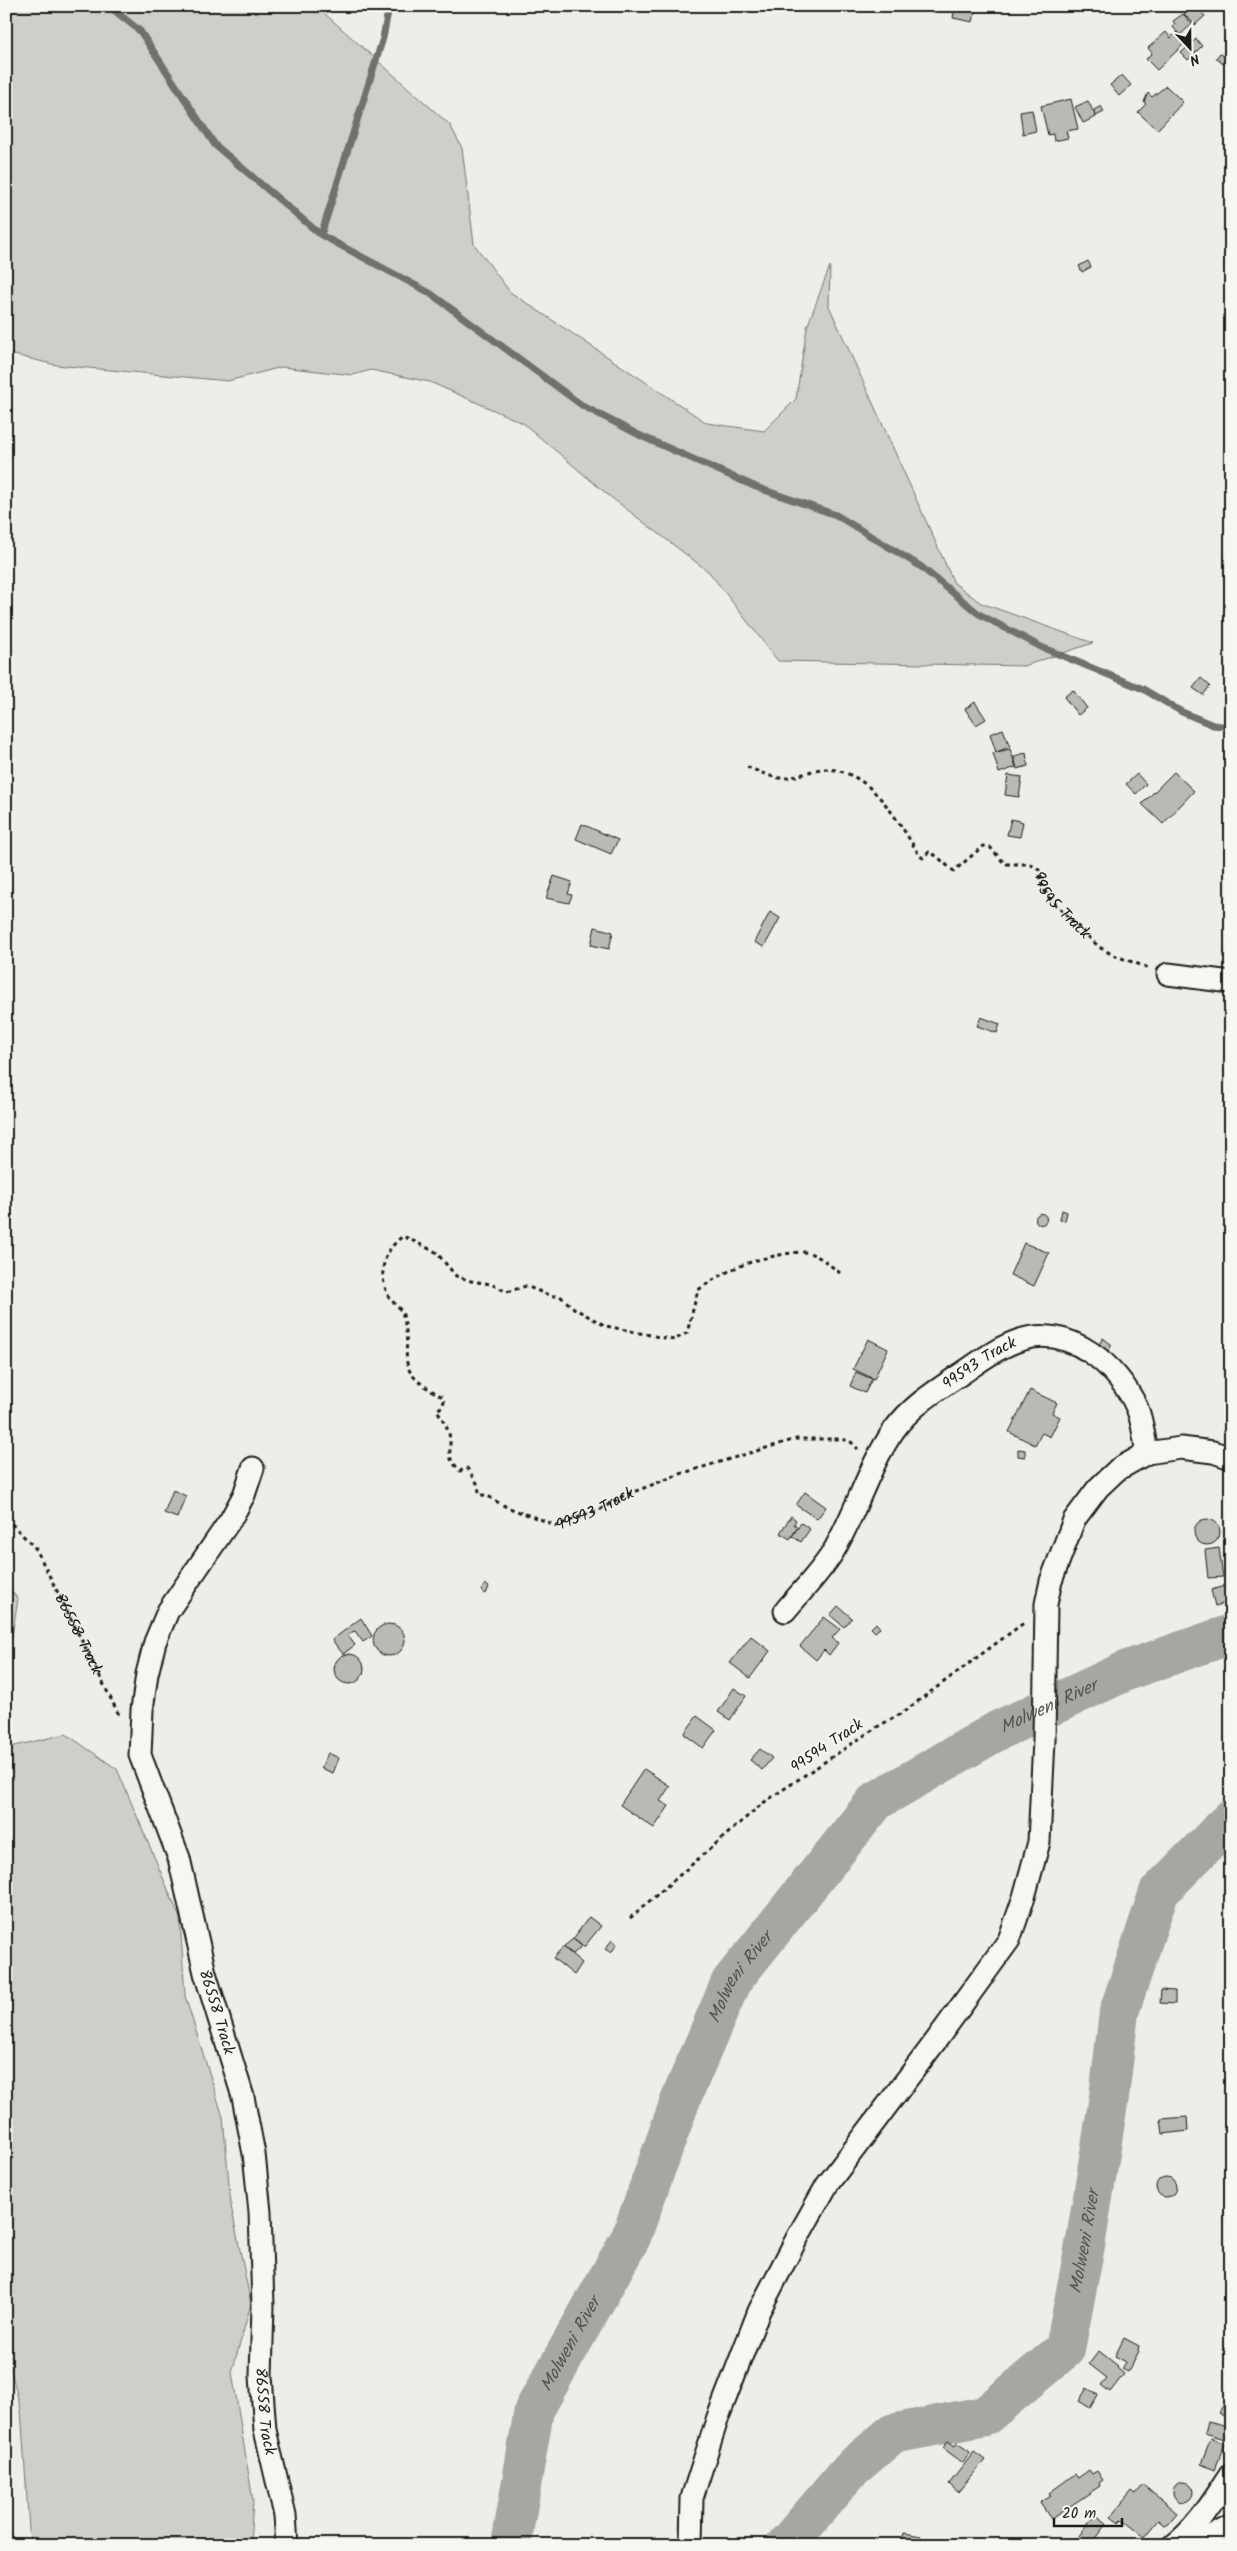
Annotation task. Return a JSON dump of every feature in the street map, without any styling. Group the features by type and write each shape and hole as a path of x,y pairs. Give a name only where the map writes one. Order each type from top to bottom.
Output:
{"street":[{"path":"1168,974 1231,982"},
{"name":"99593 Track","path":"876,1464 894,1430 914,1408 1002,1347 1038,1336 1073,1342 1109,1367 1131,1395 1138,1411 1147,1452"},
{"path":"690,2540 692,2498 718,2417 759,2311 827,2185 1009,1940 1039,1842 1046,1604 1051,1581 1074,1520 1098,1488 1117,1470 1147,1452 1181,1448 1213,1452 1231,1458"},
{"path":"785,1611 832,1552 876,1464"},
{"name":"86558 Track","path":"253,1468 244,1495 231,1519 168,1611 155,1642 147,1674 142,1710 140,1755 179,1858 205,1973 243,2097 254,2154 260,2212 263,2306 261,2376 265,2430 285,2514 287,2545"},
{"path":"1192,2542 1231,2474"},
{"path":"1192,2542 1231,2525"}],"path":[{"name":"99595 Track","path":"747,767 782,778 823,769 841,771 858,780 888,806 923,858 929,852 936,855 954,871 983,846 990,847 1005,864 1030,864 1039,870 1042,886 1048,897 1099,947 1113,955 1168,974"},
{"name":"99593 Track","path":"840,1273 811,1253 794,1252 752,1260 714,1279 698,1290 687,1333 674,1340 606,1326 575,1309 560,1296 551,1296 526,1286 507,1292 491,1284 456,1276 436,1252 403,1236 389,1248 383,1265 388,1293 402,1313 408,1368 415,1380 442,1397 444,1405 437,1410 448,1431 450,1442 448,1452 452,1461 460,1471 467,1468 477,1483 480,1494 486,1494 509,1508 537,1516 556,1526 601,1510 623,1496 680,1474 796,1440 840,1439 850,1441 876,1464"},
{"name":"86558 Track","path":"6,1518 36,1549 122,1721"},
{"name":"99594 Track","path":"630,1918 763,1803 877,1727 902,1713 996,1645 1046,1604"}],"shaded area":[{"path":"6,6 316,6 450,125 462,148 474,244 510,292 707,423 764,431 796,399 807,327 830,266 829,306 954,583 981,603 1093,643 1024,666 778,661 709,572 608,495 523,423 430,382 371,370 353,375 282,367 228,381 56,365 6,353"},
{"path":"6,1585 18,1599 6,1672"},
{"path":"66,1734 117,1769 180,1918 185,1996 223,2117 231,2206 251,2304 232,2372 253,2501 250,2545 30,2545 21,2410 6,2351 6,1748"}],"building":[{"path":"955,6 976,6 973,22 953,18"},
{"path":"1186,6 1196,6 1205,16 1195,25 1184,14 1188,10"},
{"path":"1183,14 1192,24 1180,35 1172,26 1175,24 1173,21"},
{"path":"1166,32 1171,38 1176,32 1186,42 1157,70 1146,59 1152,53 1148,48"},
{"path":"1196,39 1202,46 1188,60 1181,53"},
{"path":"1220,53 1227,59 1223,64 1216,58"},
{"path":"1122,75 1131,85 1119,96 1110,85"},
{"path":"1166,86 1183,102 1157,130 1138,112 1146,104 1144,102 1148,93 1152,97"},
{"path":"1071,99 1078,129 1066,131 1068,138 1054,141 1053,134 1048,135 1041,106"},
{"path":"1088,101 1096,117 1083,123 1075,107"},
{"path":"1101,106 1104,112 1096,116 1094,110"},
{"path":"1032,110 1036,131 1023,134 1020,112"},
{"path":"1088,261 1091,267 1082,272 1079,266"},
{"path":"1201,678 1210,686 1203,695 1193,688"},
{"path":"1073,690 1087,708 1078,715 1064,697"},
{"path":"975,702 986,719 976,725 965,709"},
{"path":"1003,729 1010,747 996,752 990,734"},
{"path":"1010,749 1016,767 999,773 993,753"},
{"path":"1026,753 1028,766 1017,769 1014,756"},
{"path":"1174,772 1194,791 1163,824 1142,804"},
{"path":"1137,774 1146,784 1136,794 1126,784"},
{"path":"1008,775 1022,777 1019,797 1005,795"},
{"path":"1011,819 1023,822 1020,837 1007,835"},
{"path":"582,824 618,840 611,854 576,839"},
{"path":"554,876 572,882 568,894 572,895 569,903 546,898"},
{"path":"770,912 780,918 764,947 754,942"},
{"path":"595,927 613,932 609,949 591,945"},
{"path":"981,1017 1000,1024 997,1033 977,1026"},
{"path":"1062,1210 1067,1212 1065,1221 1060,1220"},
{"path":"1039,1214 1043,1214 1046,1219 1045,1223 1039,1224 1036,1221 1036,1217"},
{"path":"1024,1243 1049,1253 1034,1286 1010,1275"},
{"path":"1103,1338 1112,1345 1106,1354 1097,1347"},
{"path":"868,1339 888,1349 874,1379 853,1369"},
{"path":"856,1372 872,1379 865,1393 850,1386"},
{"path":"1030,1390 1057,1403 1052,1413 1060,1417 1050,1437 1042,1433 1035,1445 1009,1432"},
{"path":"1018,1449 1025,1450 1025,1457 1018,1456"},
{"path":"173,1490 186,1496 177,1518 164,1513"},
{"path":"805,1492 826,1507 817,1519 796,1505"},
{"path":"791,1516 796,1520 794,1524 798,1527 790,1539 780,1533"},
{"path":"1207,1519 1216,1523 1220,1532 1216,1541 1207,1545 1198,1541 1194,1532 1198,1523"},
{"path":"801,1523 810,1529 801,1542 792,1536"},
{"path":"1219,1548 1223,1577 1208,1578 1205,1550"},
{"path":"1226,1578 1231,1578 1231,1590 1226,1590"},
{"path":"485,1584 489,1587 486,1594 481,1591"},
{"path":"1226,1586 1230,1602 1215,1606 1211,1590"},
{"path":"838,1606 852,1618 844,1627 830,1615"},
{"path":"824,1617 840,1629 832,1638 838,1643 829,1655 824,1650 816,1660 800,1646"},
{"path":"361,1618 372,1636 363,1642 355,1631 352,1632 348,1636 355,1645 343,1654 332,1640"},
{"path":"876,1623 880,1628 875,1632 871,1628"},
{"path":"389,1624 400,1629 405,1640 400,1651 389,1656 378,1651 373,1640 378,1629"},
{"path":"751,1636 770,1651 750,1678 730,1663"},
{"path":"349,1654 360,1658 364,1669 360,1680 349,1684 338,1680 334,1669 338,1658"},
{"path":"734,1688 746,1696 730,1720 718,1712"},
{"path":"697,1716 716,1730 703,1748 684,1734"},
{"path":"760,1749 772,1758 762,1770 750,1760"},
{"path":"328,1753 339,1758 333,1773 321,1768"},
{"path":"644,1769 670,1786 660,1801 669,1806 654,1828 620,1805"},
{"path":"589,1917 601,1926 584,1947 573,1939"},
{"path":"573,1939 582,1946 573,1954 563,1947"},
{"path":"612,1940 617,1944 611,1953 605,1949"},
{"path":"563,1947 582,1963 574,1975 553,1958"},
{"path":"1161,1990 1175,1991 1175,2004 1160,2003"},
{"path":"1187,2117 1188,2131 1163,2134 1161,2119"},
{"path":"1166,2177 1173,2180 1176,2187 1173,2194 1166,2197 1159,2194 1156,2187 1159,2180"},
{"path":"1124,2338 1139,2346 1139,2351 1128,2372 1122,2369 1126,2362 1115,2356"},
{"path":"1099,2351 1118,2366 1117,2368 1124,2374 1110,2392 1101,2385 1107,2378 1089,2364"},
{"path":"1087,2388 1098,2395 1090,2408 1079,2401"},
{"path":"1231,2394 1231,2421 1219,2413"},
{"path":"1208,2421 1231,2427 1228,2440 1205,2433"},
{"path":"1211,2438 1225,2444 1215,2469 1201,2463"},
{"path":"948,2441 955,2446 957,2443 970,2452 963,2463 943,2448"},
{"path":"974,2452 985,2460 958,2492 949,2484"},
{"path":"1089,2470 1092,2474 1097,2471 1103,2480 1099,2483 1100,2486 1051,2519 1040,2503 1051,2496 1049,2493 1075,2474 1078,2478"},
{"path":"1183,2482 1190,2485 1193,2492 1190,2499 1183,2502 1176,2499 1173,2492 1176,2485"},
{"path":"1143,2485 1177,2513 1166,2526 1159,2520 1145,2537 1122,2519 1119,2522 1111,2516 1132,2491 1136,2494"},
{"path":"1095,2515 1107,2524 1091,2545 1088,2545 1078,2537"},
{"path":"904,2533 921,2536 919,2545 901,2545"}],"waterway":[{"path":"109,6 140,31 215,145 321,235 430,293 583,406 641,436 756,487 836,515 920,566 979,614 1041,647 1143,689 1182,712 1213,725 1231,727"},
{"path":"321,235 383,38 389,6"},
{"name":"Molweni River","path":"511,2545 534,2410 631,2237 682,2096 731,1982 876,1801 997,1731 1128,1670 1231,1634"},
{"name":"Molweni River","path":"786,2545 850,2470 892,2434 985,2416 1065,2349 1086,2240 1109,2097 1119,2012 1159,1892 1231,1819"}]}
